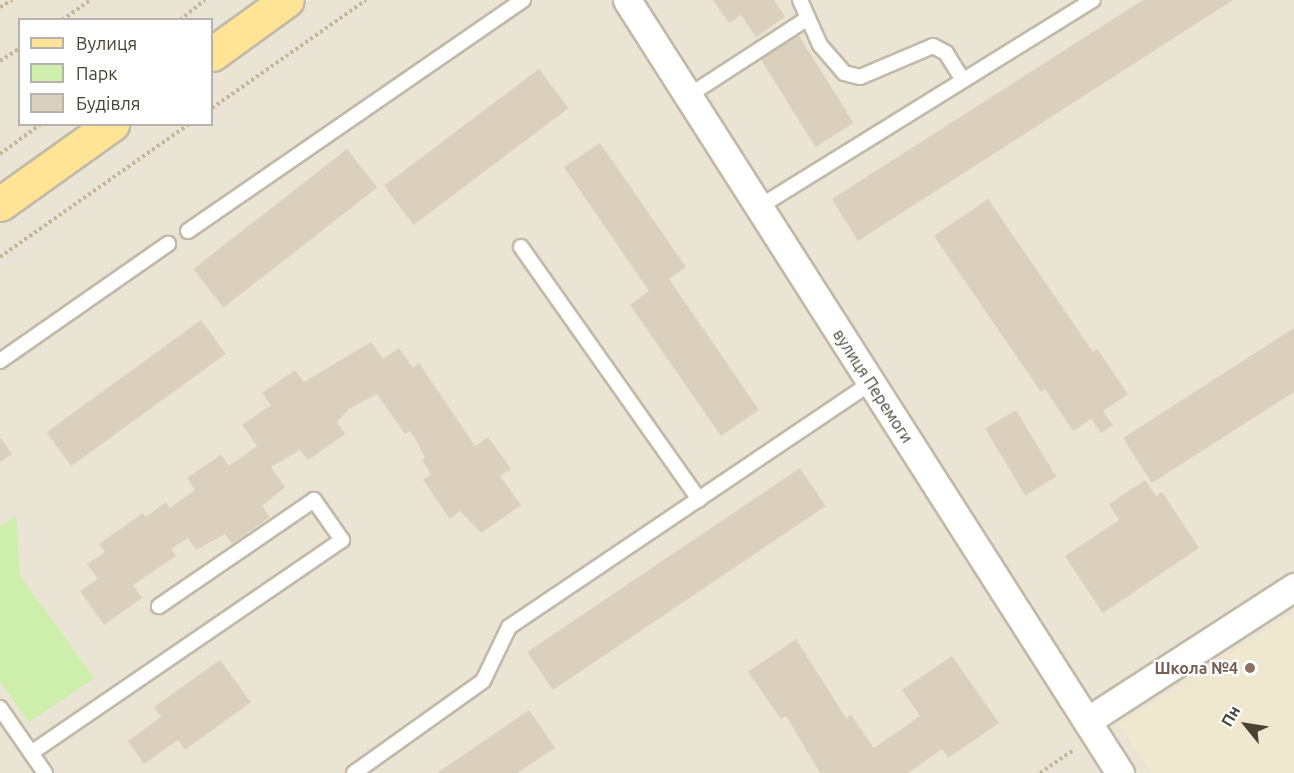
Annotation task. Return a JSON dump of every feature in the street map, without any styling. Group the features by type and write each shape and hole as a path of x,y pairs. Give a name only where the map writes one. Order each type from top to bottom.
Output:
{"main road":[{"path":"213,53 287,0"},
{"path":"0,204 109,126"}],"street":[{"name":"вулиця Перемоги","path":"627,0 1120,773"},
{"path":"1091,728 1294,587"}],"lane":[{"path":"189,231 523,0"},
{"path":"800,0 806,20 844,73 860,77 933,46 946,53 963,80"},
{"path":"759,207 1093,0"},
{"path":"688,96 806,20"},
{"path":"0,361 168,244"},
{"path":"521,247 699,499"},
{"path":"354,773 483,681 509,627 871,383"},
{"path":"31,753 342,540 314,500 159,606"},
{"path":"0,708 45,773"}],"path":[{"path":"0,7 12,0"},
{"path":"65,18 91,0"},
{"path":"182,18 205,0"},
{"path":"213,107 366,0"},
{"path":"0,61 18,49"},
{"path":"0,154 38,126"},
{"path":"0,257 186,126"},
{"path":"1040,773 1091,728"}],"shaded area":[{"path":"0,0 267,0 213,38 213,18 18,18 18,126 90,126 0,189"},
{"path":"309,0 612,0 1105,773 0,773 0,219 133,126 213,126 213,68"},
{"path":"643,0 1294,0 1294,773 1136,773"},
{"name":"Школа №4","path":"1294,612 1294,773 1151,773 1119,724"}],"green space":[{"path":"16,515 20,576 94,678 29,722 0,682 0,527"}],"building":[{"path":"713,0 774,0 785,17 756,37 741,15 729,23"},
{"path":"1143,0 1233,0 858,241 832,199"},
{"path":"798,34 854,123 815,147 760,58"},
{"path":"539,69 568,108 414,225 384,186"},
{"path":"600,143 686,267 669,279 759,410 721,436 630,305 649,291 564,167"},
{"path":"347,149 377,188 224,308 193,269"},
{"path":"988,199 1093,352 1097,349 1128,394 1103,411 1113,425 1101,433 1091,419 1073,431 1045,389 1041,392 934,236"},
{"path":"201,320 226,354 71,466 46,432"},
{"path":"1294,328 1294,392 1152,483 1123,438"},
{"path":"371,342 383,359 399,348 413,368 419,363 475,446 488,437 511,469 500,476 521,505 481,533 460,511 450,519 423,480 431,474 422,460 425,458 419,445 410,431 405,434 377,394 349,409 337,422 345,434 308,460 300,450 271,467 285,487 262,506 270,517 232,544 225,534 196,550 188,538 171,549 176,556 133,585 142,598 104,625 80,591 98,579 87,564 105,552 99,544 143,513 146,517 166,502 170,508 195,490 187,478 221,455 229,466 257,446 242,425 271,405 262,393 295,370 304,382"},
{"path":"1016,410 1056,477 1025,495 985,429"},
{"path":"0,437 12,454 0,462"},
{"path":"800,468 826,506 553,690 527,652"},
{"path":"1145,480 1156,496 1162,492 1199,548 1103,613 1065,556 1119,520 1109,504"},
{"path":"796,639 846,718 851,715 874,748 920,716 902,690 952,656 999,723 948,758 942,749 908,773 820,773 786,716 781,719 748,672"},
{"path":"220,660 251,702 185,750 178,740 144,764 128,741 161,717 154,707"},
{"path":"529,710 555,748 517,773 437,773"}],"place":[{"name":"Школа №4","path":"1250,668"}]}
